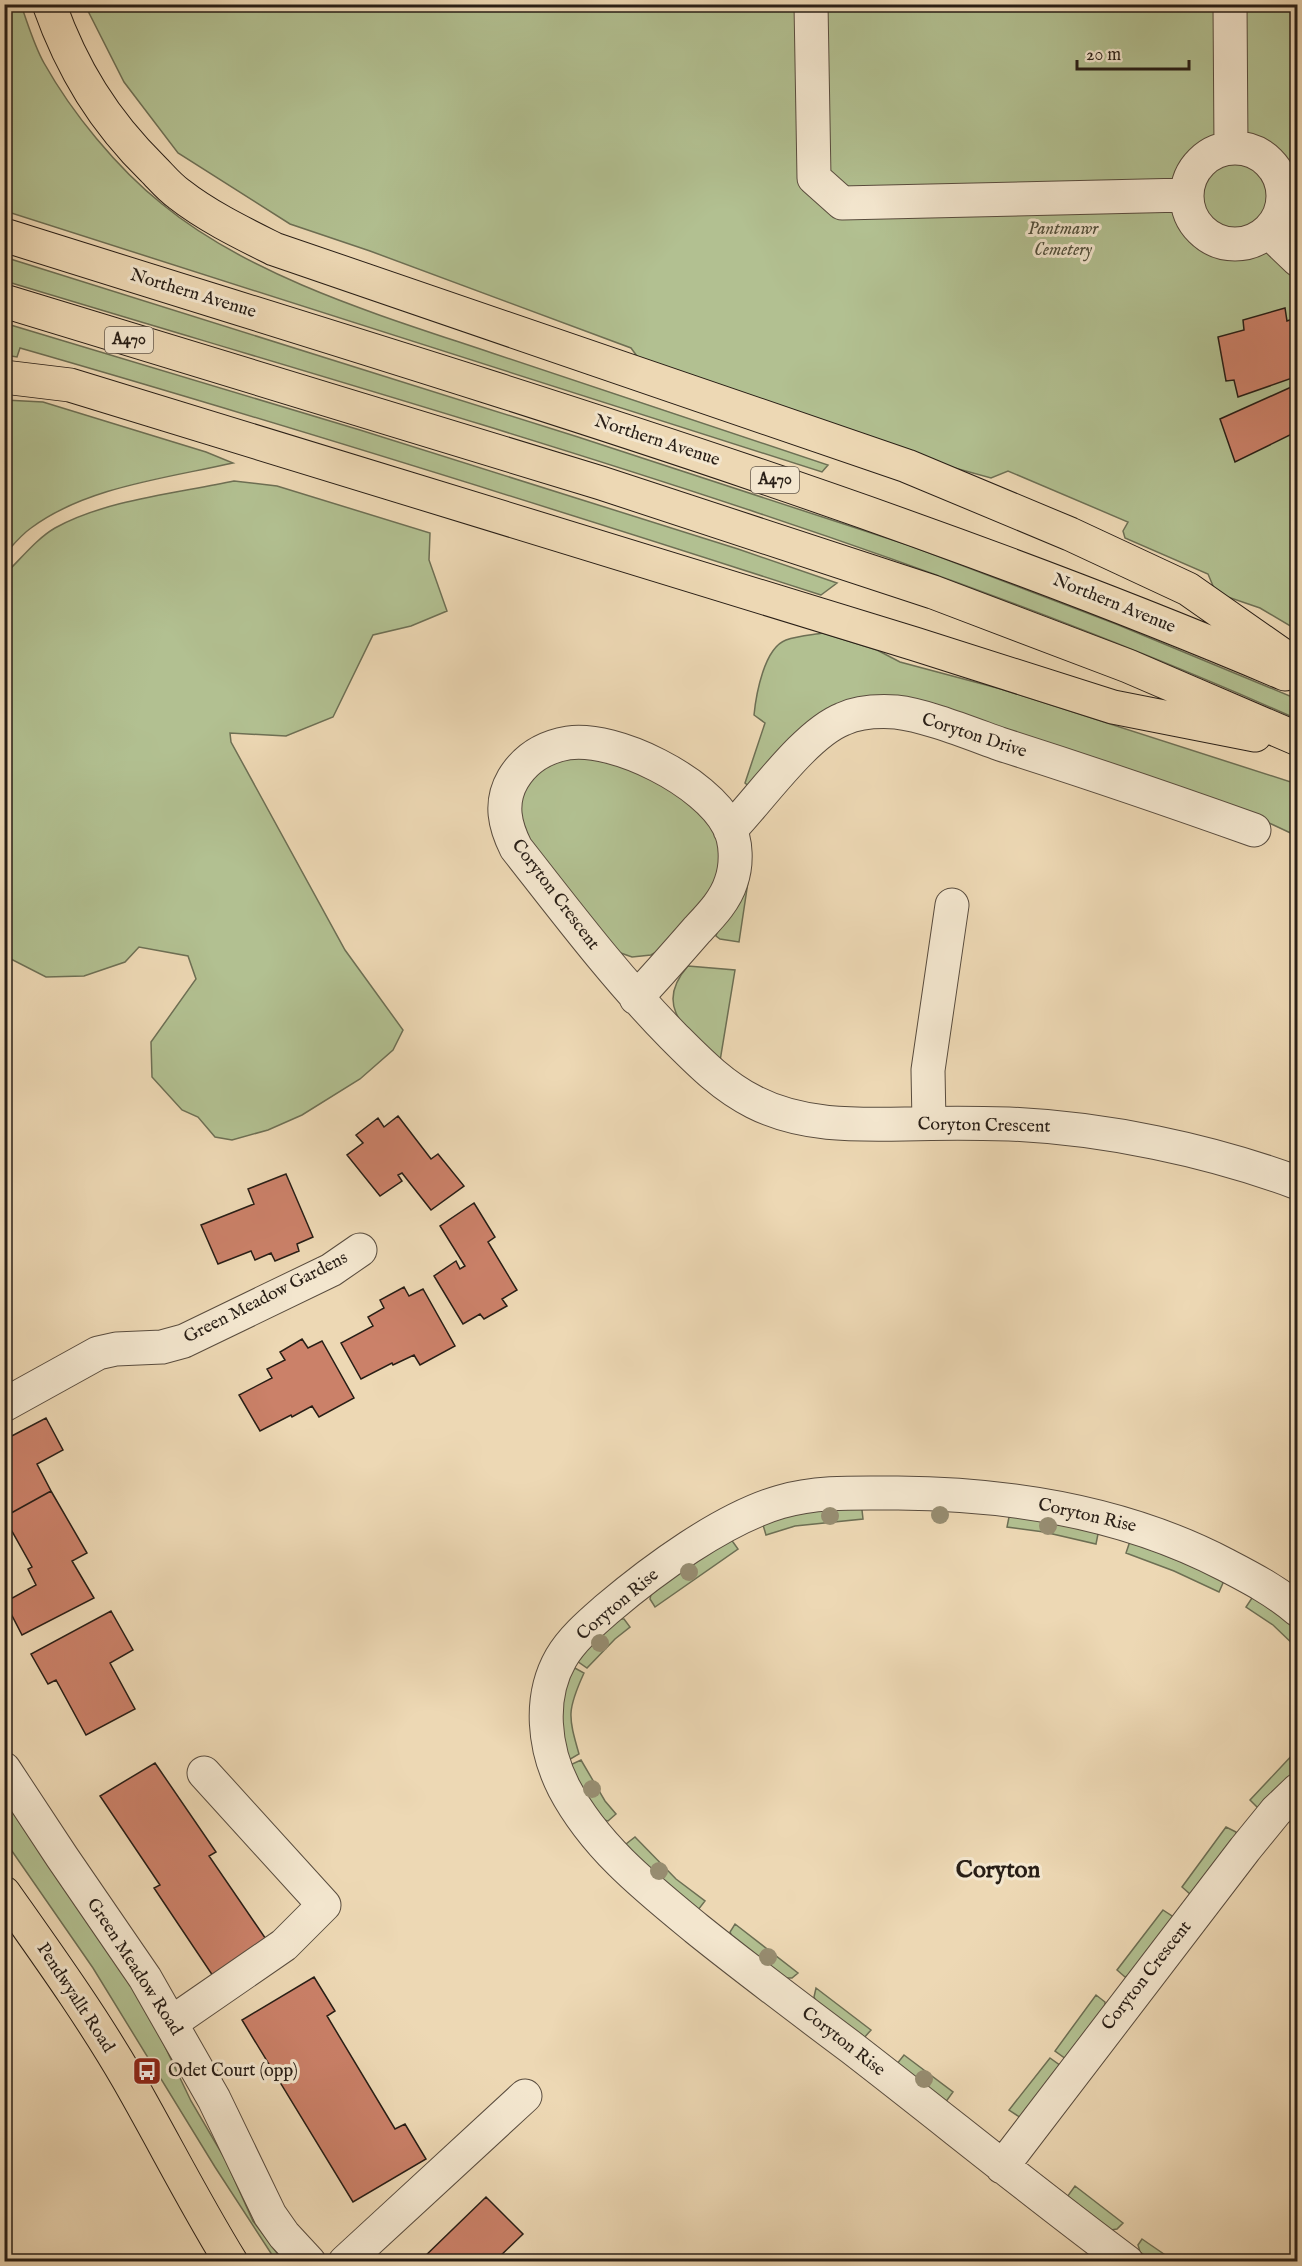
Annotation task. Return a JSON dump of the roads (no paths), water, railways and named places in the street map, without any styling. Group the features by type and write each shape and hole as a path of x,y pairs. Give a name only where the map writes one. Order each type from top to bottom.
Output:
{"main road":[{"path":"49,4 80,78 109,120 144,160 179,194 233,228 274,249 907,466 1070,534 1188,590 1298,666"},
{"name":"Northern Avenue","path":"4,235 497,389 762,475 937,536 1070,586 1298,679"},
{"name":"A470","path":"4,301 612,487 933,592 1128,666 1298,739"},
{"path":"4,377 70,386 915,644 1113,707 1298,743"},
{"name":"Pendwyallt Road","path":"4,1893 85,2010 128,2079 204,2218 231,2262"}],"street":[{"path":"811,4 814,178 842,203 1186,195"},
{"path":"1230,4 1232,148"},
{"path":"1232,148 1257,153 1267,159 1278,172 1283,186 1284,203 1279,218 1269,232 1249,243 1234,245 1217,242 1202,233 1192,220 1186,195 1193,172 1201,163 1209,155 1232,148"},
{"path":"1269,232 1298,260"},
{"name":"Coryton Drive","path":"730,830 801,750 820,732 843,718 871,712 898,712 1094,774 1254,830"},
{"name":"Coryton Crescent","path":"636,998 720,904 731,883 734,868 735,853 730,830 718,810 702,794 673,772 639,756 605,747 570,743 550,748 531,757 519,768 509,785 504,815 507,830 516,848 636,998 696,1060 727,1087 754,1103 783,1114 817,1122 853,1125 929,1123 1041,1126 1104,1133 1191,1152 1298,1183"},
{"path":"929,1123 928,1070 952,905"},
{"name":"Green Meadow Gardens","path":"4,1404 98,1353 116,1349 162,1347 184,1341 331,1270 360,1250"},
{"name":"Coryton Rise","path":"1127,2262 712,1941 645,1887 615,1859 588,1826 564,1787 550,1753 545,1720 549,1686 561,1657 587,1627 627,1592 698,1542 740,1518 778,1503 819,1494 926,1493 1049,1506 1100,1516 1156,1533 1205,1554 1258,1582 1284,1598 1298,1610"},
{"name":"Green Meadow Road","path":"4,1769 145,1978 229,2128 270,2215 284,2235 309,2262"},
{"path":"171,2023 284,1945 324,1905 204,1773"},
{"name":"Coryton Crescent","path":"1002,2167 1245,1849 1276,1811 1298,1790"},
{"path":"345,2262 525,2096"}],"place":[{"name":"Odet Court (opp)","path":"147,2071"}],"district":[{"name":"Coryton","path":"998,1870"}],"park label":[{"name":"Pantmawr Cemetery","path":"1063,239"}]}
